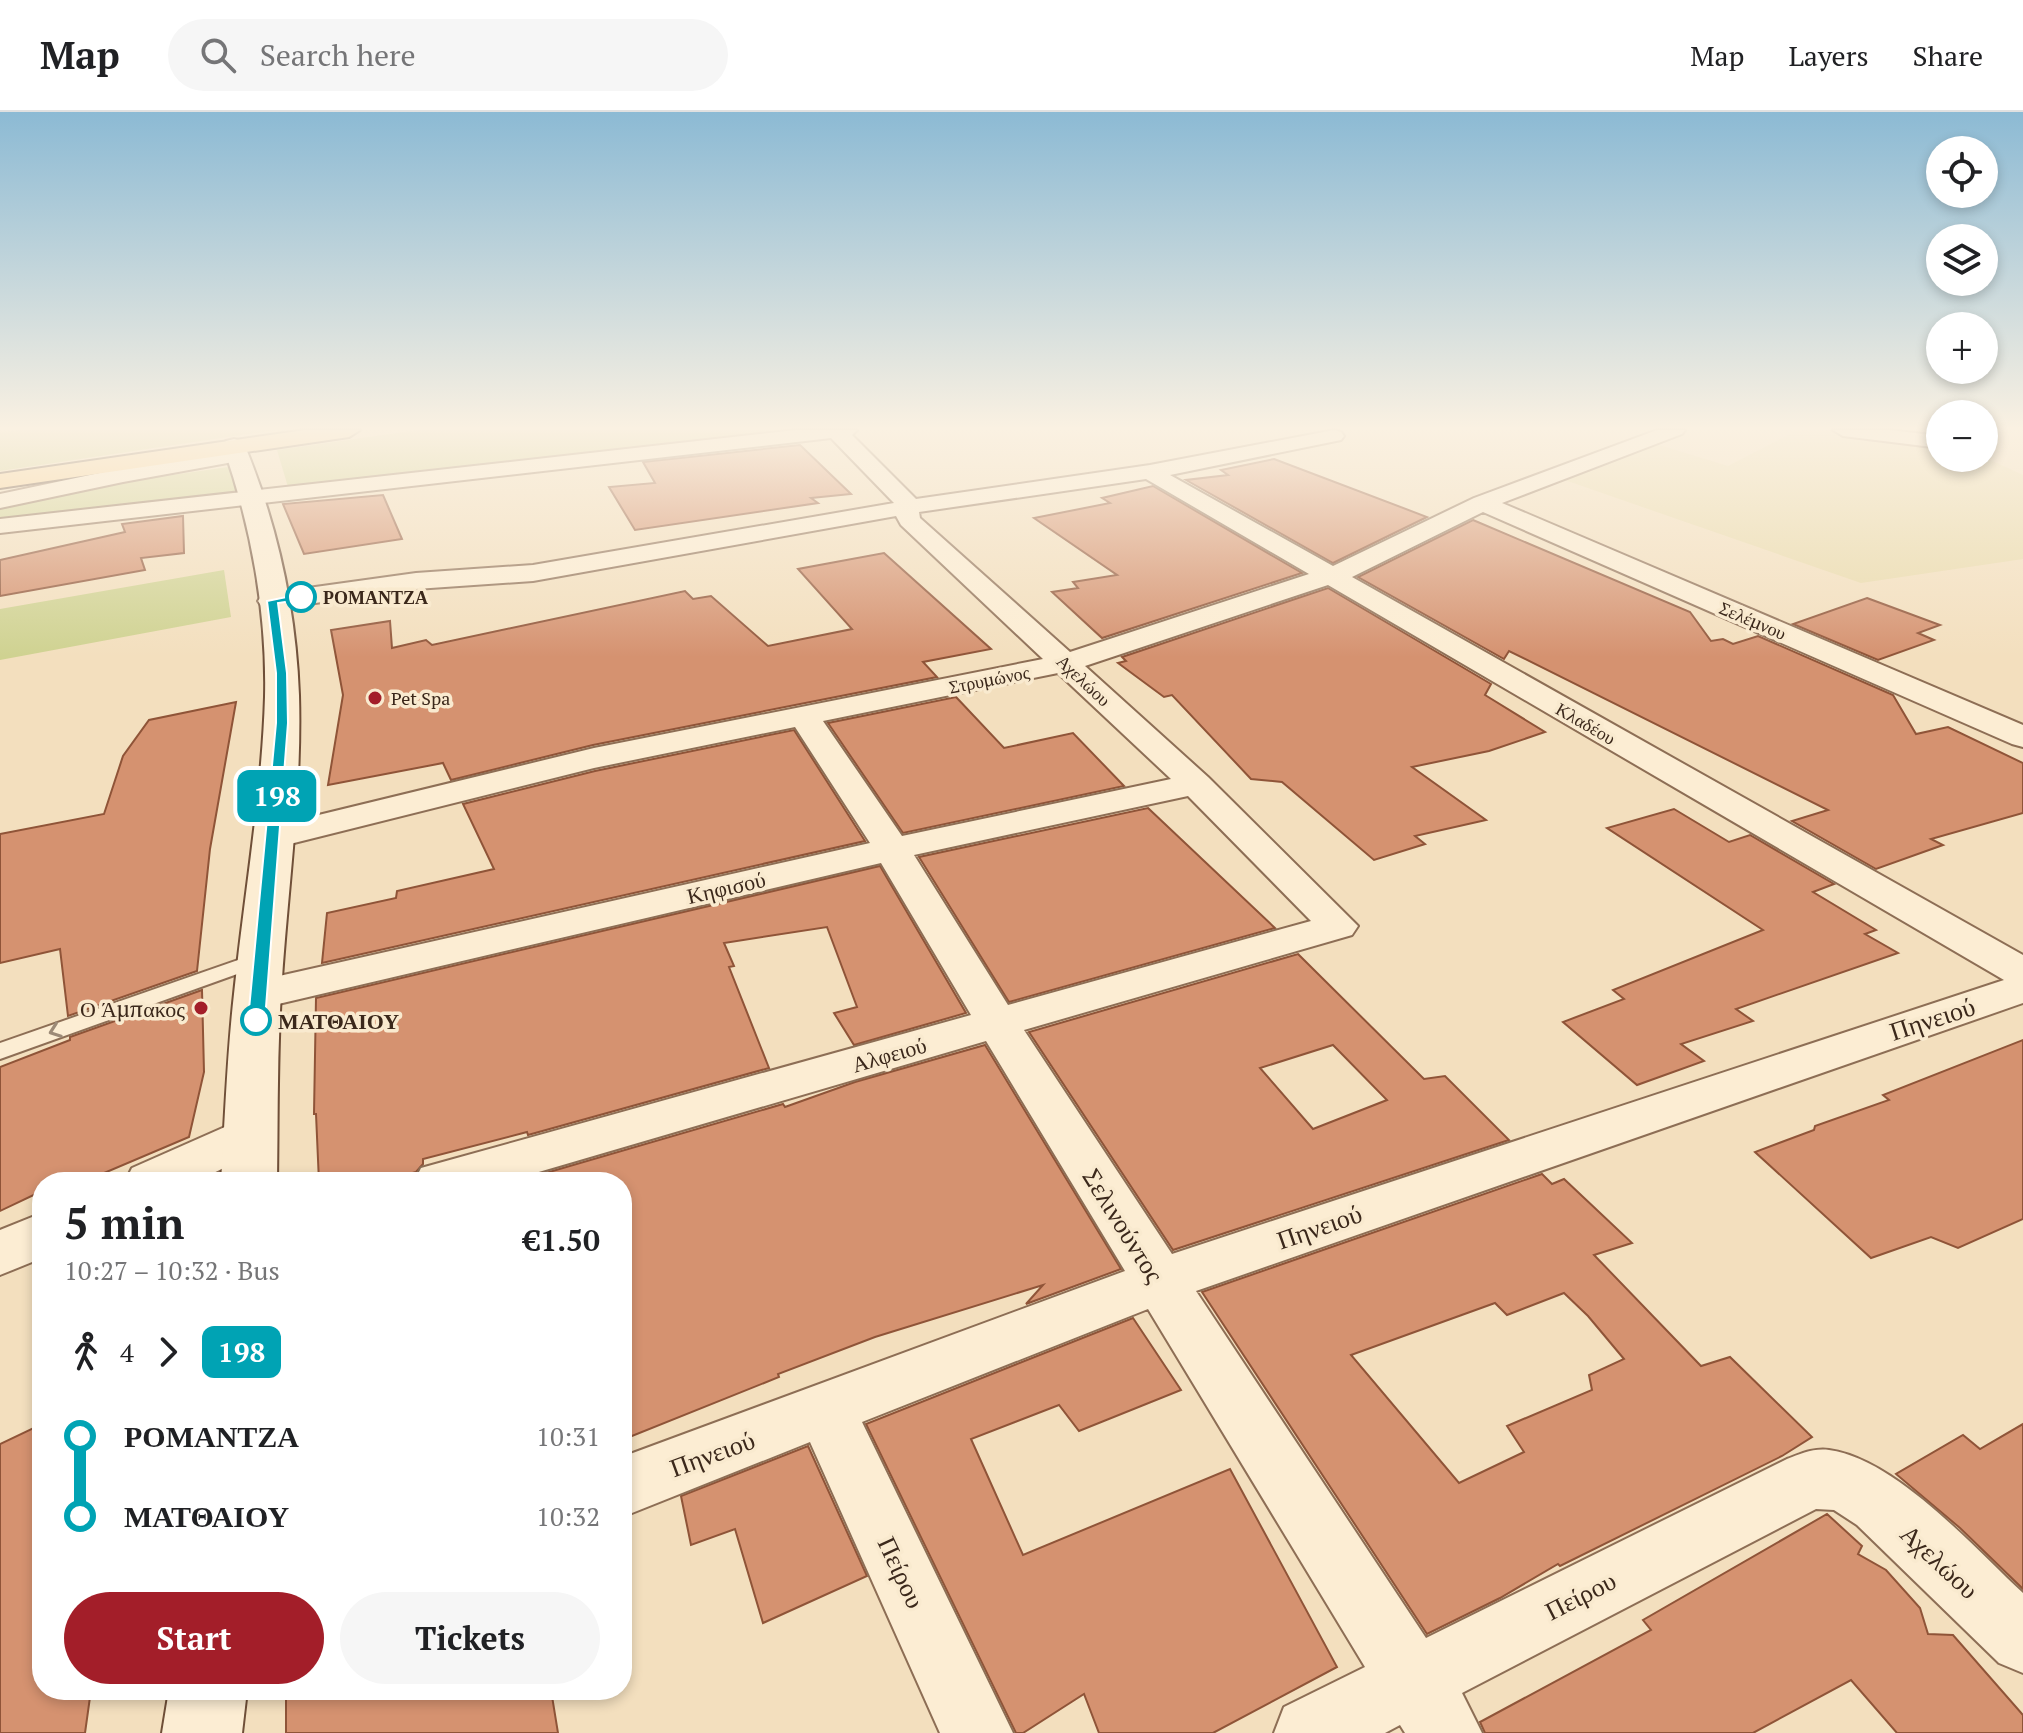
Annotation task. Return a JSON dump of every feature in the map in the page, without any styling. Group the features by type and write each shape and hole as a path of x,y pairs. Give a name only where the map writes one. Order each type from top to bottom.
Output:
{"main road":[{"path":"250,1172 259,976 274,837 282,696 272,601 255,506"},
{"path":"202,1733 207,1700"}],"street":[{"path":"0,526 185,506"},
{"path":"272,601 416,581 533,573 917,506"},
{"name":"Κλαδέου","path":"1208,506 2023,973"},
{"name":"Στρυμώνος","path":"274,837 553,768 1066,663 1329,576 1384,554 1477,506"},
{"name":"Σελέμνου","path":"1488,506 2023,737"},
{"name":"Αχελώου","path":"908,507 909,520 1196,784 1338,926"},
{"name":"Σελινούντος","path":"804,716 892,849 997,1023 1429,1706"},
{"name":"Κηφισού","path":"259,976 892,849 1196,784"},
{"name":"Αλφειού","path":"474,1172 1338,926"},
{"name":"Πηνειού","path":"632,1483 1159,1281 2023,988"},
{"path":"171,1172 252,1133"},
{"path":"0,1254 32,1239"},
{"name":"Πείρου","path":"826,1411 977,1733"},
{"name":"Πείρου","path":"1310,1733 1429,1706 1809,1480 1827,1477 1854,1486"},
{"name":"Αχελώου","path":"1854,1486 1879,1504 2023,1639"}],"lane":[{"name":"Κηφισού","path":"0,1051 259,976"}],"shaded area":[{"path":"1639,506 2023,506 2023,559 1861,583"}],"green space":[{"path":"2,506 160,506 0,524"},
{"path":"224,570 231,617 0,660 0,609"}],"building":[{"path":"284,506 388,506 402,539 304,554"},
{"path":"620,506 800,506 635,530"},
{"path":"1097,506 1187,506 1302,573 1102,638 1052,592 1078,588 1073,582 1117,575 1034,518"},
{"path":"1231,506 1397,506 1427,517 1333,563"},
{"path":"183,516 184,553 141,558 145,570 0,596 0,560 125,532 122,524"},
{"path":"1473,520 1690,612 1711,641 1723,639 1733,644 1758,636 1893,695 1916,734 1948,727 2023,763 2023,813 1931,839 1943,845 1876,869 1792,821 1828,810 1509,651 1504,659 1358,577"},
{"path":"884,553 991,649 923,662 937,677 593,745 451,780 443,763 328,785 343,695 331,630 390,621 392,648 426,640 432,645 685,591 693,599 711,596 768,646 852,629 798,569"},
{"path":"1328,588 1491,684 1485,695 1545,732 1489,751 1412,767 1486,820 1415,836 1425,844 1374,860 1282,782 1251,779 1172,695 1164,697 1118,663 1126,661 1122,657"},
{"path":"1867,598 1940,625 1918,633 1934,640 1878,660 1793,624"},
{"path":"956,697 1004,748 1073,733 1124,786 903,833 828,723"},
{"path":"236,702 210,849 197,971 68,1016 60,949 0,963 0,834 104,814 123,756 149,720"},
{"path":"794,730 865,841 322,963 327,913 396,898 397,891 494,869 463,804 595,771"},
{"path":"1148,808 1275,928 1009,1002 919,857"},
{"path":"1674,809 1729,842 1750,835 1834,884 1813,892 1876,930 1865,934 1898,953 1736,1009 1753,1021 1681,1044 1704,1061 1637,1085 1563,1022 1624,999 1613,990 1763,930 1607,828"},
{"path":"880,866 966,1013 854,1045 834,1013 857,1007 827,927 724,943 734,966 729,967 769,1068 528,1135 527,1132 423,1159 416,1172 319,1172 314,1114 316,998"},
{"path":"1298,954 1424,1079 1445,1076 1509,1140 1173,1250 1029,1032","holes":["1333,1045 1387,1100 1313,1129 1260,1068"]},
{"path":"202,990 204,1072 189,1137 107,1172 32,1172 32,1196 0,1211 0,1067 70,1040 70,1037"},
{"path":"2023,1040 2023,1219 1958,1248 1931,1237 1871,1258 1755,1152 1814,1130 1815,1126 1889,1100 1883,1095"},
{"path":"985,1045 1121,1269 1026,1304 1043,1285 875,1337 632,1436 632,1172 549,1172 783,1104 785,1107 855,1082"},
{"path":"1542,1174 1552,1184 1564,1179 1632,1243 1594,1255 1701,1366 1730,1357 1812,1437 1782,1456 1560,1566 1558,1564 1500,1598 1427,1634 1202,1292","holes":["1564,1293 1624,1359 1589,1375 1592,1390 1507,1426 1524,1452 1459,1483 1351,1355 1495,1303 1507,1315"]},
{"path":"1133,1318 1181,1390 1079,1431 1059,1405 971,1439 1023,1555 1230,1469 1337,1667 1213,1733 1099,1733 1084,1694 1023,1733 1016,1733 866,1424"},
{"path":"2023,1424 2023,1589 1960,1528 1896,1474 1963,1435 1980,1449"},
{"path":"32,1429 32,1700 90,1700 85,1733 0,1733 0,1444"},
{"path":"808,1446 867,1576 763,1623 735,1529 691,1545 681,1496"},
{"path":"1827,1514 1862,1546 1858,1554 1886,1570 1920,1608 1928,1634 1953,1635 2023,1715 2023,1733 1897,1733 1851,1680 1753,1733 1485,1733 1480,1722 1651,1630 1643,1620"},
{"path":"286,1700 553,1700 558,1733 286,1733"}],"bus line":[{"name":"198","path":"256,1020 282,723 279,646 272,601 301,597"}],"place":[{"name":"ΡΟΜΑΝΤΖΑ","path":"301,597"},
{"name":"Pet Spa","path":"375,698"},
{"name":"Ο Άμπακος","path":"201,1008"},
{"name":"ΜΑΤΘΑΙΟΥ","path":"256,1020"}]}
